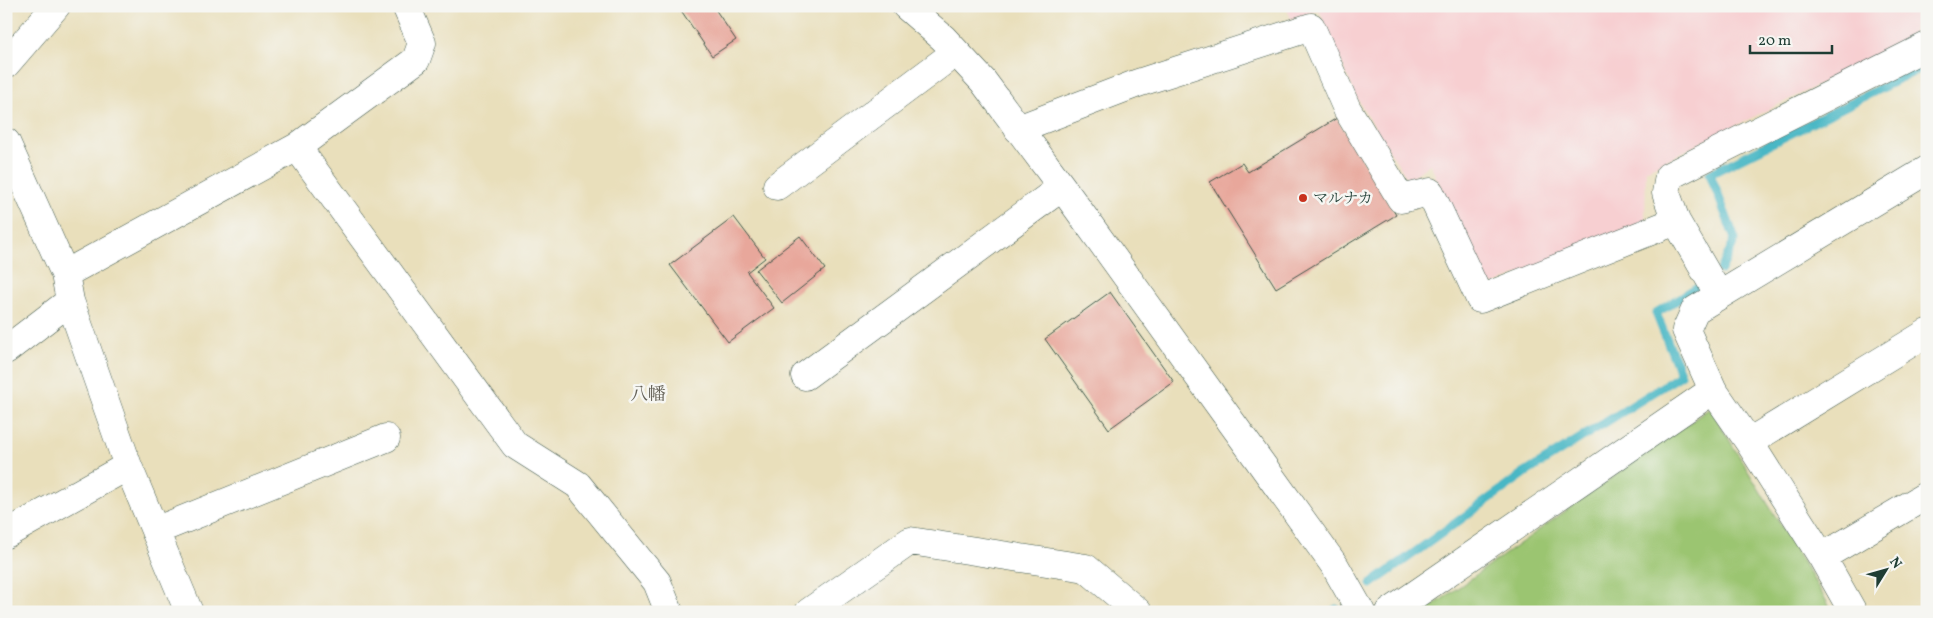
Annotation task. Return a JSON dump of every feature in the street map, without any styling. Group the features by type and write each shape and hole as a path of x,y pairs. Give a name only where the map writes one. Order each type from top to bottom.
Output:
{"street":[{"path":"6,64 56,6"},
{"path":"65,274 297,146 416,60 422,43 406,6"},
{"path":"906,6 956,52 982,81 1062,187 1335,566 1361,612"},
{"path":"1018,129 1138,83 1312,27 1347,108 1401,199 1430,192 1480,299 1676,221"},
{"path":"1719,295 1676,221 1666,193 1669,176 1927,46"},
{"path":"777,186 956,52"},
{"path":"6,142 65,274 70,301 128,466 189,612"},
{"path":"297,146 516,445 578,485 657,582 669,612"},
{"path":"1853,612 1822,557 1749,442 1713,390 1686,330 1695,310 1927,170"},
{"path":"805,376 1062,187"},
{"path":"6,350 70,301"},
{"path":"1749,442 1927,333"},
{"path":"1390,612 1713,390"},
{"path":"155,531 386,438"},
{"path":"6,534 128,466"},
{"path":"1822,557 1927,494"},
{"path":"809,612 910,542 1086,568 1138,612"}],"shaded area":[{"path":"1286,6 1910,6 1918,19 1910,40 1646,170 1645,222 1493,285 1482,279 1430,164 1408,180 1357,99 1319,10 1291,19"}],"green space":[{"path":"1710,408 1833,612 1424,612"}],"building":[{"path":"678,6 713,6 736,40 712,56"},
{"name":"マルナカ","path":"1337,118 1396,215 1276,288 1210,182 1242,163 1248,172"},
{"path":"734,217 765,258 747,272 774,308 728,342 670,265"},
{"path":"800,236 825,269 782,303 756,270"},
{"path":"1110,292 1174,382 1109,429 1045,339"}],"waterway":[{"path":"1721,270 1735,239 1710,174 1927,65"},
{"path":"1371,584 1525,473 1681,375 1656,313 1696,288"},
{"path":"1332,612 1336,609"}],"place":[{"name":"マルナカ","path":"1303,198"}],"district":[{"name":"八幡","path":"648,394"}]}
